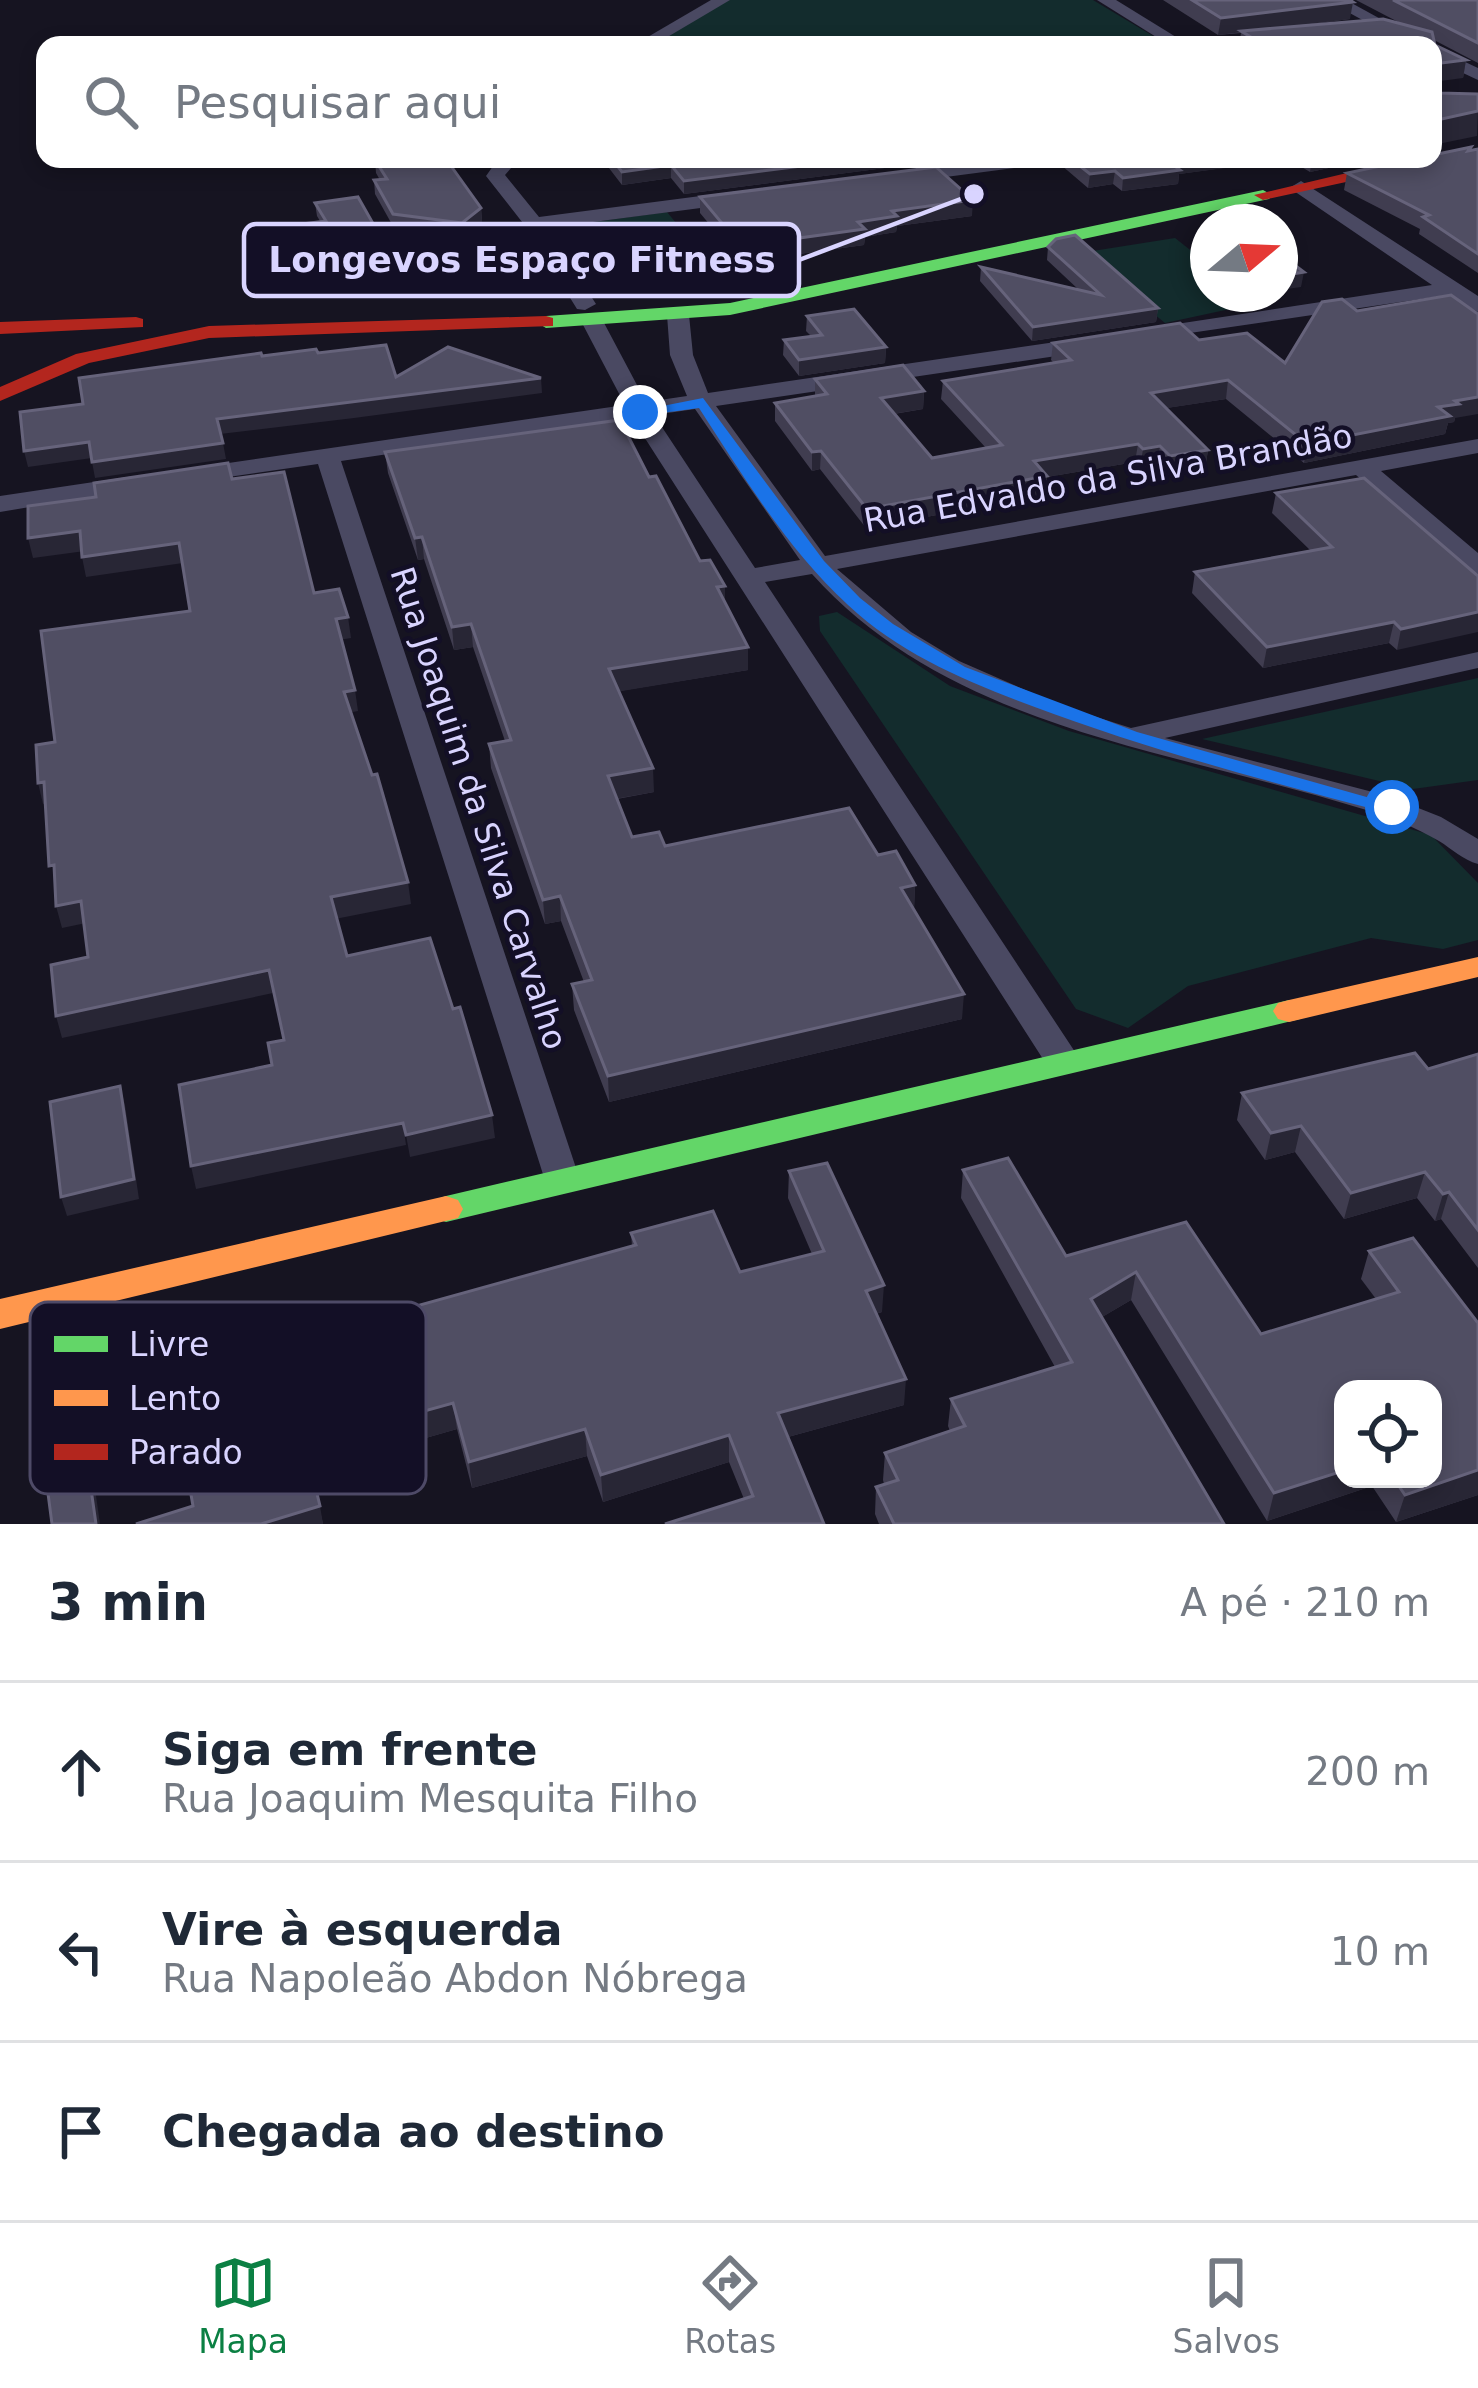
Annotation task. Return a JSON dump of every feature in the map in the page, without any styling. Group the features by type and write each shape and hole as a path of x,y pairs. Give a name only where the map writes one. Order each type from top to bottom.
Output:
{"main road":[{"path":"0,395 83,358 174,337 249,329 589,313 805,280 1328,168"},
{"path":"0,328 84,328 249,311 678,315 848,286 1374,168"},
{"path":"50,1302 1478,967"},
{"path":"0,1314 30,1307"}],"street":[{"path":"658,36 722,0"},
{"path":"1105,0 1166,36"},
{"path":"1334,0 1402,36"},
{"path":"1358,28 1381,25"},
{"path":"1442,57 1478,75"},
{"path":"499,168 495,176 534,224 589,313 640,412 1063,1061"},
{"path":"877,180 968,168"},
{"path":"1300,187 1478,306"},
{"path":"534,224 762,194"},
{"path":"0,504 1452,288"},
{"path":"678,315 675,339 703,403 818,564 854,602 922,652 1022,699 1130,736 1392,807 1454,834 1478,854"},
{"name":"Rua Edvaldo da Silva Brandão","path":"751,577 1478,446"},
{"name":"Rua Joaquim da Silva Carvalho","path":"328,458 561,1180"},
{"path":"1360,466 1478,566"},
{"path":"1130,736 1478,660"}],"green space":[{"path":"729,0 1093,0 1153,36 665,36"},
{"path":"667,212 718,274 593,292 549,228"},
{"path":"1175,238 1190,250 1190,312 1216,312 1165,323 1080,253"},
{"path":"837,612 950,686 1069,731 1431,835 1478,883 1478,940 1443,949 1371,938 1188,986 1128,1028 1076,1009 820,631 819,616"},
{"path":"1478,678 1478,780 1413,789 1202,739"}],"building":[{"path":"1192,0 1350,0 1353,2 1221,18"},
{"path":"1393,0 1478,0 1478,43"},
{"path":"1383,19 1433,36 1249,36 1241,31"},
{"path":"1442,48 1466,60 1442,63"},
{"path":"1442,93 1478,94 1478,111 1442,119"},
{"path":"1478,149 1478,254 1423,217 1429,215 1347,173 1371,168 1442,168 1442,153"},
{"path":"380,168 452,168 481,208 462,223 393,214 374,180 387,179"},
{"path":"673,168 786,168 684,181"},
{"path":"937,168 973,200 892,211 897,216 858,222 865,229 741,246 700,197"},
{"path":"1082,168 1180,170 1123,178 1115,171 1090,174"},
{"path":"358,197 388,250 306,262 302,253 273,257 262,229 326,221 315,203"},
{"path":"1075,235 1158,308 1033,327 981,267 1101,295 1048,247 1056,239"},
{"path":"1451,295 1478,314 1478,397 1438,407 1450,416 1307,444 1228,380 1151,393 1208,450 1170,456 1160,446 1143,449 1138,444 1034,461 1047,476 867,509 821,451 812,452 775,403 827,394 815,379 903,365 924,391 881,398 932,458 1002,445 943,381 1071,360 1053,343 1180,323 1199,340 1247,333 1285,363 1322,302 1342,299 1357,311"},
{"path":"854,309 886,347 799,360 784,340 822,335 807,316"},
{"path":"386,345 396,377 448,347 541,378 217,419 223,443 92,462 89,442 24,451 20,412 83,404 79,378 261,353 316,349 318,353"},
{"path":"620,420 649,477 656,476 700,561 710,560 725,586 717,587 748,647 609,669 653,768 608,776 632,837 659,832 665,846 849,808 878,855 896,851 915,885 901,888 964,994 608,1076 572,984 592,980 560,896 543,900 489,744 511,740 471,624 452,627 422,537 415,538 385,452"},
{"path":"228,463 232,479 284,472 314,593 339,589 348,617 336,619 355,690 344,692 372,775 377,774 408,882 331,897 347,956 430,938 453,1009 460,1007 492,1115 406,1135 403,1123 191,1166 179,1085 272,1065 268,1043 284,1040 269,970 56,1016 51,965 88,957 81,901 56,906 36,745 55,742 41,631 190,611 179,543 82,557 80,531 28,538 28,506 96,497 94,483"},
{"path":"1364,478 1478,576 1478,612 1401,629 1394,622 1267,647 1195,572 1332,547 1276,493"},
{"path":"1415,1053 1428,1069 1478,1054 1478,1230 1449,1192 1443,1194 1425,1172 1351,1193 1301,1126 1271,1133 1242,1093"},
{"path":"120,1086 134,1179 61,1197 50,1102"},
{"path":"1008,1158 1066,1256 1186,1222 1261,1334 1399,1292 1369,1251 1413,1238 1478,1323 1478,1470 1442,1482 1442,1380 1334,1380 1334,1474 1274,1493 1136,1272 1091,1299 1224,1524 894,1524 876,1487 898,1480 885,1453 965,1426 951,1399 1072,1362 963,1170"},
{"path":"827,1163 884,1285 866,1291 906,1379 778,1413 824,1524 665,1524 753,1496 729,1435 601,1475 585,1429 469,1462 453,1403 426,1410 426,1303 636,1245 631,1233 713,1211 740,1272 824,1251 789,1171"},
{"path":"48,1494 92,1494 96,1524 52,1524"},
{"path":"191,1494 317,1494 320,1506 261,1524 136,1524 193,1506"}],"traffic: fast":[{"path":"546,322 730,309 1263,195"},
{"path":"446,1209 1289,1011"}],"traffic: slow":[{"path":"1289,1011 1478,967"},
{"path":"51,1302 446,1209"},
{"path":"0,1314 30,1307"}],"traffic: jam":[{"path":"1263,195 1388,168"},
{"path":"0,395 83,358 209,332 546,322"},
{"path":"0,328 136,323"}],"place":[{"name":"Longevos Espaço Fitness","path":"974,194"}],"route":[{"path":"640,412 703,403 818,564 854,602 922,652 1055,712 1392,807"}]}
